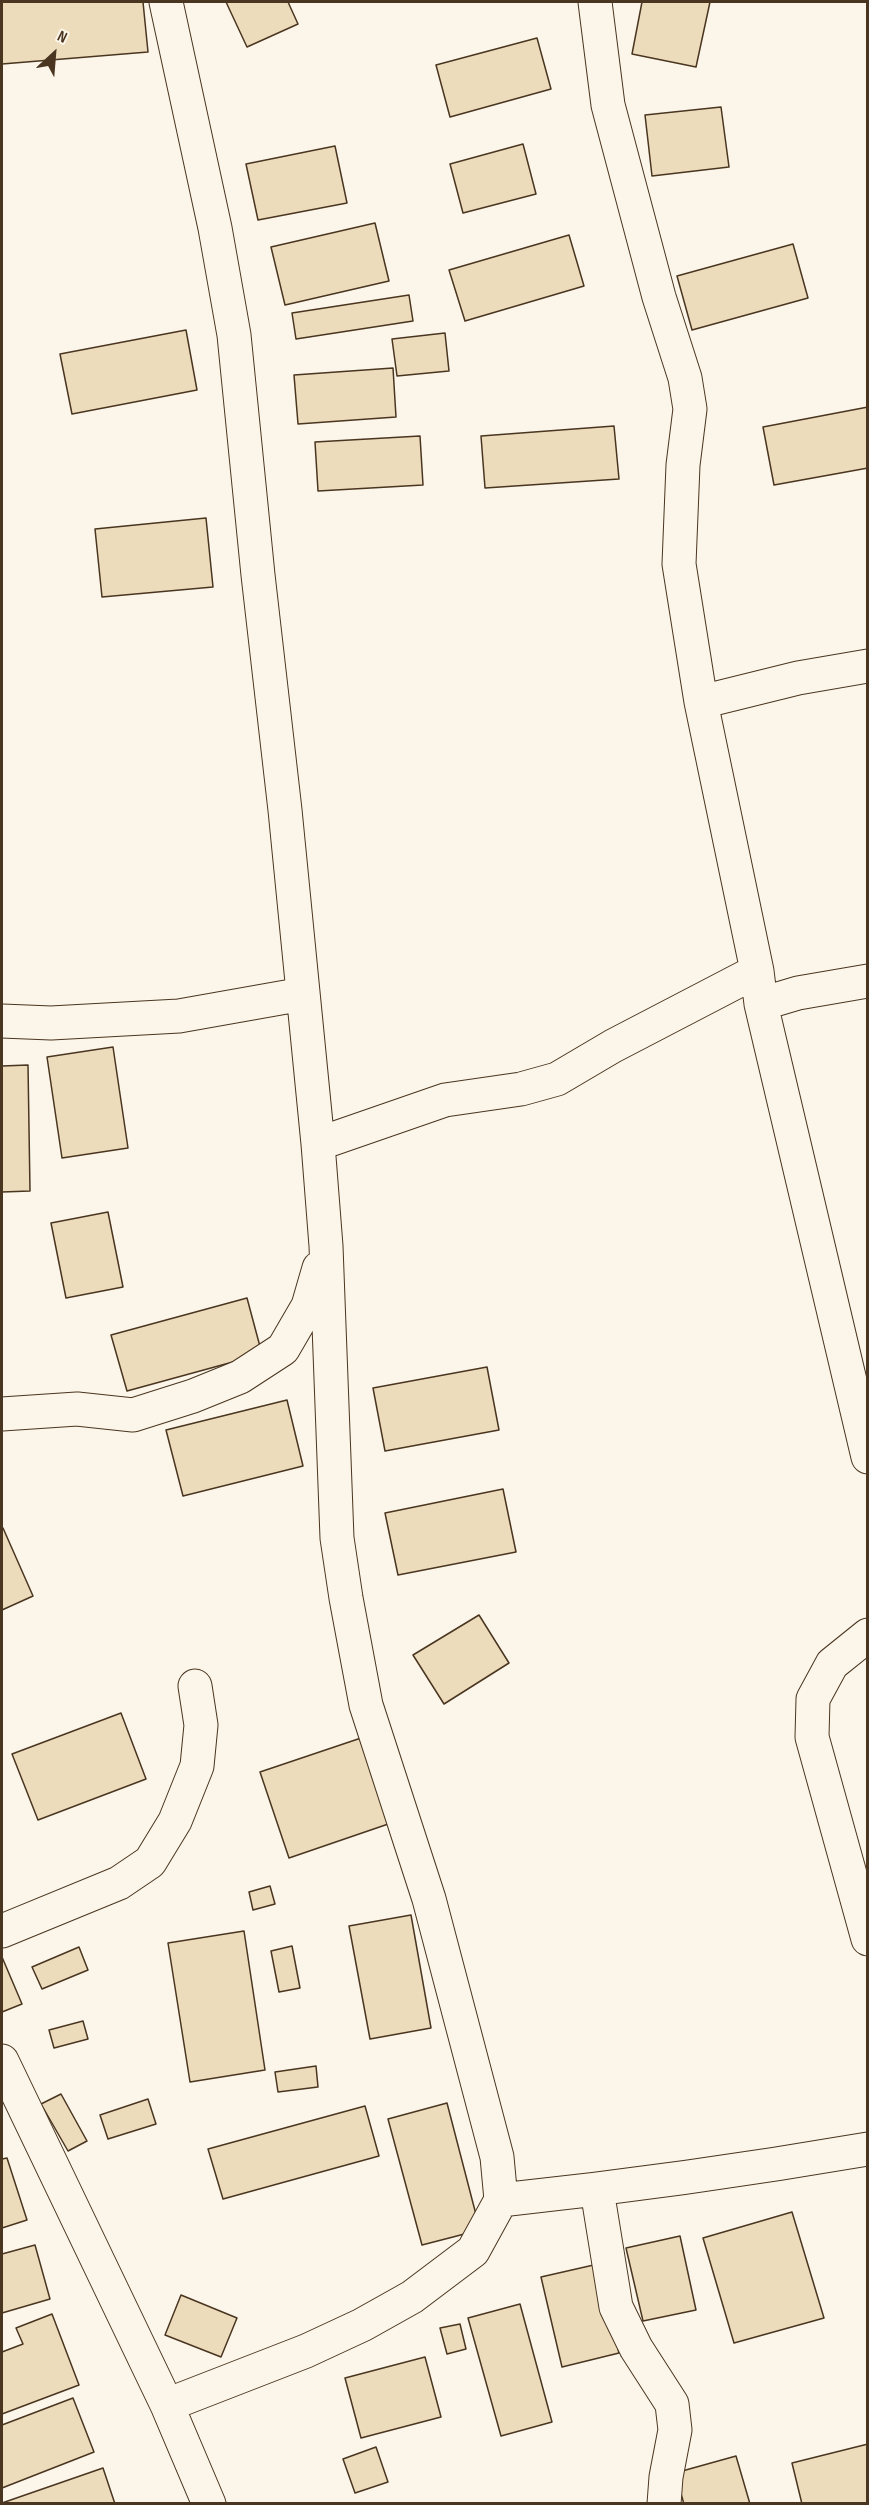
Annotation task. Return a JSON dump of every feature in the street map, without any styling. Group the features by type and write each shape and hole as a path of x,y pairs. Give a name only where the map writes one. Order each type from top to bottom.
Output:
{"street":[{"path":"166,2 215,228 234,335 318,1144 326,1246 337,1538 366,1705 429,1899 497,2157 501,2200 473,2251 412,2297 362,2325 306,2351 167,2405"},
{"path":"595,2 608,105 659,297 685,378 690,409 682,465 679,564 701,702 757,971 761,1004 867,1457"},
{"path":"701,702 798,678 867,666"},
{"path":"318,1144 445,1100 521,1089 557,1079 613,1046 757,971"},
{"path":"761,1004 798,993 867,981"},
{"path":"2,1022 51,1023 179,1016 303,994"},
{"path":"2,1414 77,1409 133,1414 193,1396 240,1377 283,1349 308,1306 326,1246"},
{"path":"867,1635 832,1664 813,1699 812,1737 867,1939"},
{"path":"2,1931 119,1883 150,1862 175,1821 197,1766 201,1725 195,1686"},
{"path":"2,2061 167,2405 209,2504"},
{"path":"501,2200 597,2190 768,2166 867,2149"},
{"path":"597,2190 616,2307 636,2348 672,2404 675,2430 666,2477 664,2504"}],"building":[{"path":"2,2 143,2 148,52 2,64"},
{"path":"226,2 288,2 298,24 247,47"},
{"path":"642,2 710,2 696,67 632,54"},
{"path":"537,38 551,89 450,117 436,65"},
{"path":"721,107 729,167 652,176 645,115"},
{"path":"523,144 536,194 463,213 450,164"},
{"path":"335,146 347,203 258,220 246,164"},
{"path":"375,223 389,281 285,305 271,247"},
{"path":"569,235 584,286 465,321 449,270"},
{"path":"793,244 808,298 692,330 677,276"},
{"path":"409,295 413,321 296,339 292,313"},
{"path":"186,330 197,390 72,414 60,354"},
{"path":"445,333 449,371 397,376 392,339"},
{"path":"393,368 396,417 298,424 294,375"},
{"path":"868,407 868,468 774,485 763,427"},
{"path":"614,426 619,479 485,488 481,436"},
{"path":"420,436 423,485 318,491 315,442"},
{"path":"206,518 213,587 102,597 95,529"},
{"path":"113,1047 128,1148 62,1158 47,1057"},
{"path":"28,1065 30,1191 2,1192 2,1066"},
{"path":"108,1212 123,1287 66,1298 51,1223"},
{"path":"247,1298 262,1354 127,1391 111,1335"},
{"path":"487,1367 499,1430 385,1451 373,1388"},
{"path":"287,1400 303,1466 183,1496 166,1430"},
{"path":"503,1489 516,1552 398,1575 385,1513"},
{"path":"2,1529 33,1596 2,1610"},
{"path":"479,1615 509,1663 444,1704 413,1655"},
{"path":"121,1713 146,1779 38,1820 12,1754"},
{"path":"367,1736 397,1821 289,1858 260,1772"},
{"path":"270,1886 275,1904 253,1910 249,1892"},
{"path":"411,1915 431,2028 370,2039 349,1926"},
{"path":"244,1931 265,2070 190,2082 168,1943"},
{"path":"292,1946 300,1988 279,1992 271,1951"},
{"path":"79,1947 88,1970 42,1989 32,1967"},
{"path":"2,1957 22,2004 2,2012"},
{"path":"83,2021 88,2039 54,2048 49,2030"},
{"path":"316,2066 318,2087 278,2092 275,2072"},
{"path":"61,2094 87,2141 68,2151 41,2104"},
{"path":"148,2099 156,2124 108,2139 100,2115"},
{"path":"447,2103 480,2230 422,2245 388,2119"},
{"path":"365,2106 379,2156 223,2199 208,2149"},
{"path":"7,2158 27,2220 2,2228 2,2159"},
{"path":"792,2212 824,2318 734,2343 703,2238"},
{"path":"680,2236 696,2310 643,2321 626,2248"},
{"path":"35,2245 50,2299 2,2313 2,2254"},
{"path":"598,2264 619,2353 562,2367 541,2277"},
{"path":"181,2295 237,2318 221,2357 165,2335"},
{"path":"520,2304 552,2422 501,2436 468,2318"},
{"path":"52,2314 79,2385 2,2414 2,2352 23,2344 16,2328"},
{"path":"460,2324 466,2349 447,2354 440,2328"},
{"path":"425,2357 441,2417 361,2438 345,2378"},
{"path":"73,2398 94,2452 2,2488 2,2425"},
{"path":"868,2444 868,2504 802,2504 792,2463"},
{"path":"376,2447 388,2482 355,2493 343,2459"},
{"path":"736,2456 750,2504 684,2504 675,2473"},
{"path":"103,2468 115,2504 2,2504 2,2503"}]}
